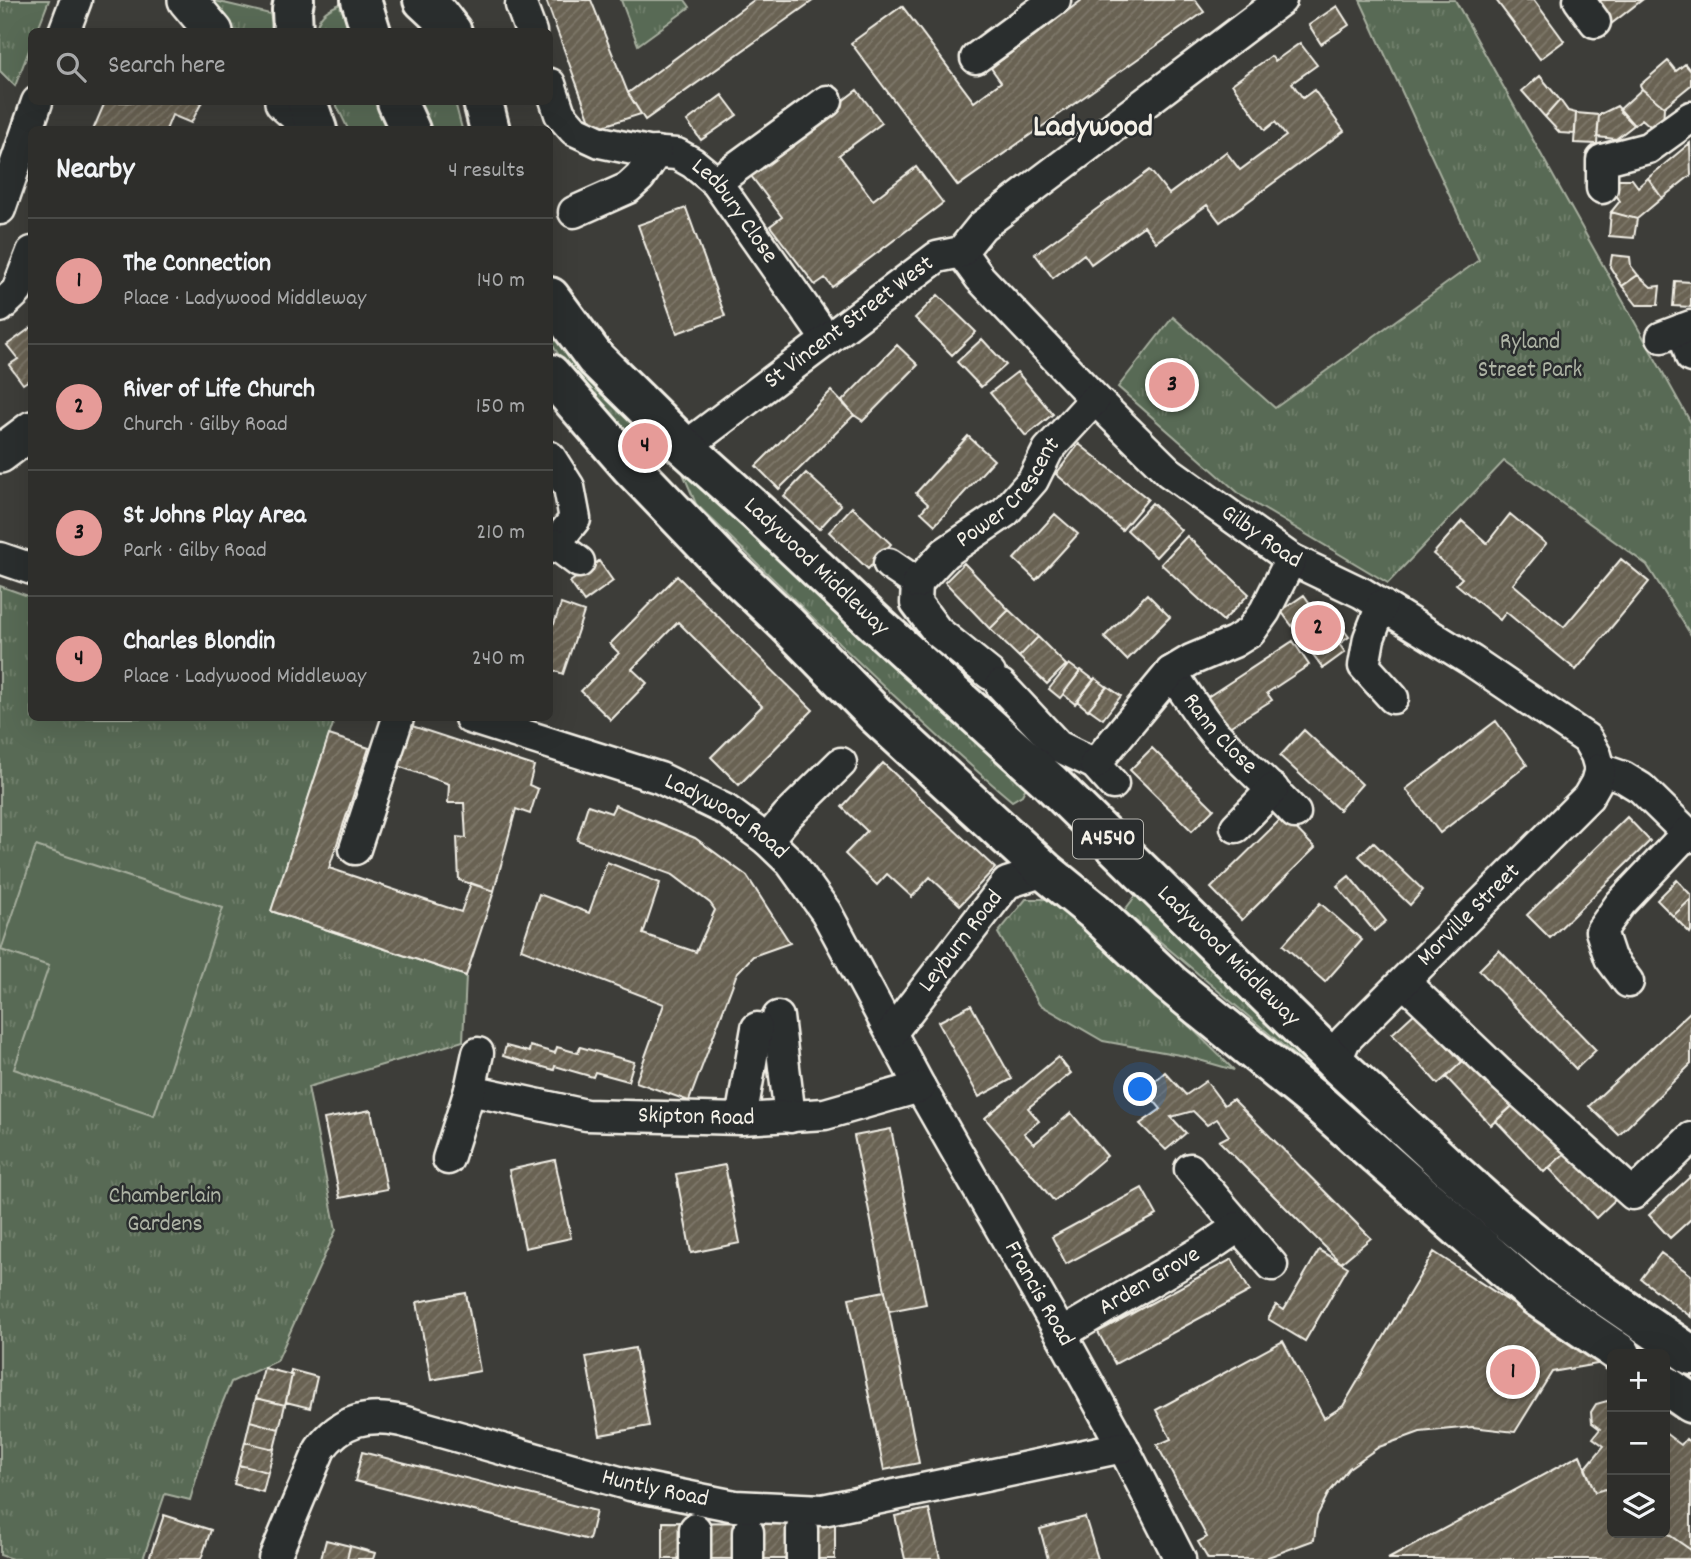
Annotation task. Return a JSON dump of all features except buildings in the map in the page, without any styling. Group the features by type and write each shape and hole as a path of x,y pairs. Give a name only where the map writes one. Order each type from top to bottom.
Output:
{"highway":[{"path":"293,0 293,28"},
{"path":"361,0 370,28"},
{"path":"308,105 315,126"},
{"path":"398,105 408,126"},
{"name":"Ladywood Middleway","path":"553,301 595,358 685,447 1050,782 1377,1101 1500,1214 1569,1271 1691,1355"},
{"name":"A4540","path":"553,360 581,405 608,440"},
{"name":"Ladywood Middleway","path":"553,377 723,563 788,624 876,715 1045,871 1094,911 1170,984 1318,1103 1536,1296 1614,1349"},
{"path":"653,489 685,447"},
{"path":"1670,1388 1691,1403"}],"main road":[{"path":"187,0 211,28"},
{"path":"287,105 311,126"},
{"path":"0,454 28,433"}],"street":[{"path":"66,28 76,0"},
{"path":"976,58 1055,0"},
{"name":"St Vincent Street West","path":"685,447 937,257 961,252 982,226 1281,0"},
{"name":"Ledbury Close","path":"553,92 560,114 574,130 600,142 648,152 677,154 716,182 827,340"},
{"path":"716,182 827,101"},
{"path":"31,126 36,105"},
{"path":"1594,168 1648,148 1691,117"},
{"path":"0,209 28,141"},
{"path":"574,212 628,188 640,177 656,152"},
{"name":"Gilby Road","path":"961,252 980,278 1169,472 1291,559 1382,605 1472,661 1587,739 1600,769"},
{"path":"0,307 17,291 28,262"},
{"name":"Power Crescent","path":"917,583 945,553 1005,512 1033,480 1048,450 1095,399"},
{"path":"553,462 569,487 575,519 553,545"},
{"path":"553,547 579,562"},
{"path":"0,558 28,568"},
{"name":"Rann Close","path":"917,583 916,603 937,631 995,679 1058,746 1104,774 1171,672 1250,632 1265,611 1291,559"},
{"path":"889,564 917,583"},
{"path":"1382,605 1369,638 1364,666 1393,698"},
{"name":"Rann Close","path":"1171,672 1217,736 1295,813"},
{"path":"355,849 397,721"},
{"name":"Ladywood Road","path":"480,721 660,778 726,810 766,840 791,863 826,912 892,1032"},
{"path":"766,840 841,763"},
{"path":"1600,769 1623,777 1641,788 1689,835 1620,904 1601,931 1609,958 1628,982"},
{"name":"Morville Street","path":"1335,1062 1345,1041 1588,797 1600,769"},
{"name":"Rann Close","path":"1236,827 1273,789"},
{"name":"Leyburn Road","path":"892,1032 1007,883 1045,871"},
{"path":"1404,982 1497,1072 1633,1194 1691,1138"},
{"path":"741,1119 768,1023 790,1117"},
{"name":"Francis Road","path":"892,1032 920,1087 1123,1447 1180,1559"},
{"path":"448,1159 470,1090 478,1053"},
{"name":"Skipton Road","path":"470,1090 586,1115 741,1119 825,1114 920,1087"},
{"path":"1377,1101 1396,1131 1561,1281 1563,1293 1559,1312"},
{"path":"1190,1169 1272,1265"},
{"name":"Arden Grove","path":"1061,1334 1208,1248 1238,1227"},
{"name":"Huntly Road","path":"274,1559 320,1449 328,1437 341,1428 365,1418 383,1417 402,1421 630,1485 735,1506 823,1510 1123,1447"},
{"path":"695,1529 695,1559"},
{"path":"802,1529 802,1559"}],"green space":[{"path":"0,0 49,0 38,28 28,28 28,53 15,86 0,71"},
{"path":"211,0 270,14 273,28 229,28 209,5"},
{"path":"621,0 685,0 690,7 638,45"},
{"name":"Ryland Street Park","path":"1360,0 1455,0 1691,423 1691,635 1647,565 1504,461 1388,583 1242,496 1118,387 1173,317 1275,408 1479,260"},
{"path":"340,4 346,6 357,28 317,28 323,14"},
{"path":"336,105 388,105 398,126 347,126"},
{"path":"414,105 456,105 461,126 425,126"},
{"path":"553,315 668,444 647,455 602,413 572,376 553,346"},
{"path":"682,471 727,495 1030,780 1022,795 1012,801 851,655 696,504"},
{"name":"Chamberlain Gardens","path":"0,586 28,596 28,721 334,721 271,911 466,976 463,1041 308,1087 336,1230 277,1361 231,1382 209,1435 190,1500 165,1494 143,1559 12,1559 0,1555"},
{"path":"36,846 223,908 154,1116 14,1069 49,966 1,950"},
{"path":"1144,885 1344,1078 1346,1099 1124,911"},
{"path":"1026,899 1049,899 1090,928 1234,1070 1185,1056 1103,1041 1039,1004 998,933"}],"place":[{"name":"St Johns Play Area","path":"1172,385"},
{"name":"Charles Blondin","path":"645,446"},
{"name":"River of Life Church","path":"1318,628"},
{"name":"The Connection","path":"1513,1372"}],"district":[{"name":"Ladywood","path":"1093,129"}]}
